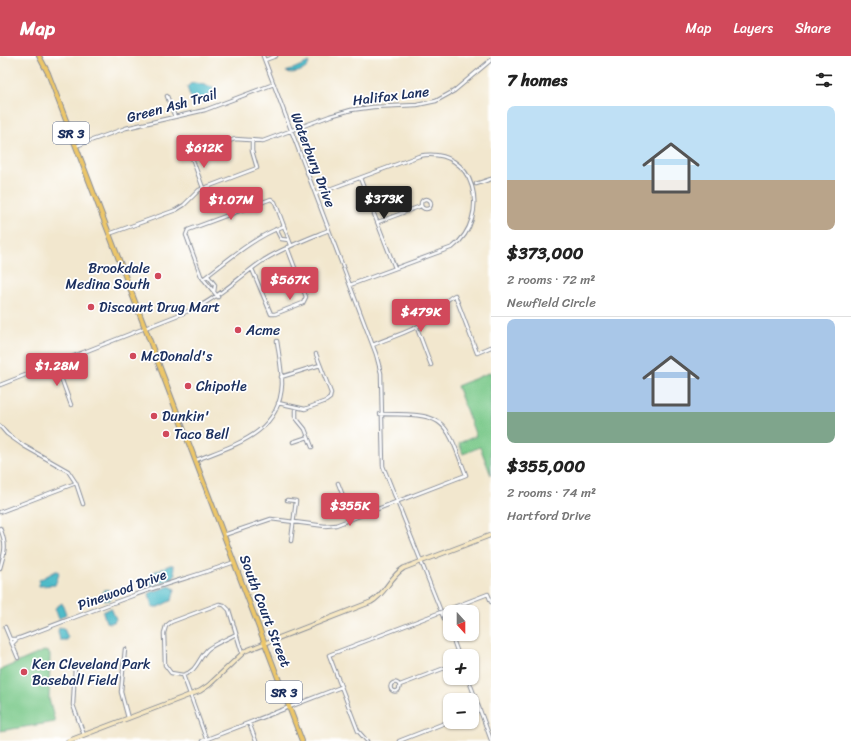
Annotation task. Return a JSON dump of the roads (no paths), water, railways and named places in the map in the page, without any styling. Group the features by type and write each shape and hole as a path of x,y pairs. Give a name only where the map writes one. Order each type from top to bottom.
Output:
{"main road":[{"name":"SR 3","path":"39,56 46,68 224,535"},
{"name":"South Court Street","path":"224,535 302,741"}],"street":[{"name":"Waterbury Drive","path":"263,56 373,345 381,373 381,461 443,617"},
{"path":"265,60 276,56"},
{"name":"Halifax Lane","path":"203,188 191,155 234,139 263,141 330,116 362,108 417,105 436,101 462,86 491,60"},
{"name":"Green Ash Trail","path":"76,147 123,129 205,110 274,84"},
{"path":"167,96 175,117"},
{"path":"109,234 180,208 196,192 203,188 257,168 252,153 252,141"},
{"path":"316,194 419,156 431,154 443,156 459,163 468,171 478,190"},
{"path":"360,178 395,268"},
{"path":"476,184 491,179"},
{"path":"218,297 203,279 186,235 188,230 271,199 275,202 291,245"},
{"path":"378,222 421,206"},
{"path":"203,279 248,246 276,229 284,226"},
{"path":"350,286 453,247 467,236 474,226"},
{"path":"276,229 281,239 289,240"},
{"path":"0,385 146,330 184,314 218,297 252,269 286,247 329,230"},
{"path":"252,269 270,313 275,314 303,303 306,297 286,247"},
{"path":"208,276 215,285 214,292"},
{"path":"373,345 417,328 427,321 455,295 477,353 491,347"},
{"path":"417,328 431,365"},
{"path":"196,460 240,443 254,435 269,420 278,403 281,377 277,341"},
{"path":"278,403 305,409 330,398 331,393 316,354"},
{"path":"56,364 71,405"},
{"path":"281,377 320,365"},
{"path":"296,407 296,418 305,428 312,446"},
{"path":"224,535 266,519 332,526 466,475 452,437 446,428 437,420 422,414 380,414"},
{"path":"0,426 7,434 24,446 65,468 76,483 83,504"},
{"path":"293,442 308,437"},
{"path":"0,512 76,483"},
{"path":"338,483 352,519"},
{"path":"287,500 296,501 291,541"},
{"path":"0,528 5,541 0,568"},
{"path":"68,741 189,695 209,684 242,653 371,602 383,593 394,576 401,570 491,534"},
{"name":"Pinewood Drive","path":"10,639 17,639 133,595 186,577 204,574 234,561"},
{"path":"367,741 358,731 329,654 488,594 491,602"},
{"path":"236,634 209,649 200,658 196,668 183,675 170,673 165,666 164,633 166,626 171,622 221,604 226,606 229,610 242,653"},
{"path":"5,627 18,658"},
{"name":"Pinewood Drive","path":"12,644 17,639"},
{"path":"125,648 121,692 128,718"},
{"path":"75,667 74,705 84,735"},
{"path":"400,685 443,669"},
{"path":"183,675 189,695 207,740"},
{"path":"471,685 491,740"},
{"path":"202,741 341,687"},
{"path":"249,723 256,741"},
{"path":"399,741 443,724"}],"water":[{"path":"309,62 307,67 300,71 293,73 286,72"},
{"path":"195,83 213,87 214,89 206,98 194,101 190,96 187,87 190,84"},
{"path":"173,565 175,574 173,578 151,586 148,579 154,572"},
{"path":"58,571 59,574 55,585 39,586 39,580"},
{"path":"170,586 175,589 172,600 158,607 152,607 149,593"},
{"path":"107,589 111,591 113,595 111,599 107,601 103,599 101,595 103,591"},
{"path":"62,603 66,614 59,619 55,608"},
{"path":"111,608 116,619 114,622 110,623 106,622 103,612"},
{"path":"59,628 64,629 68,638 67,640 60,640 58,631"}],"place":[{"name":"Brookdale Medina South","path":"158,276"},
{"name":"Discount Drug Mart","path":"91,307"},
{"name":"Acme","path":"238,330"},
{"name":"McDonald's","path":"133,356"},
{"name":"Chipotle","path":"188,386"},
{"name":"Dunkin'","path":"154,416"},
{"name":"Taco Bell","path":"166,434"},
{"name":"Ken Cleveland Park Baseball Field","path":"24,672"}]}
